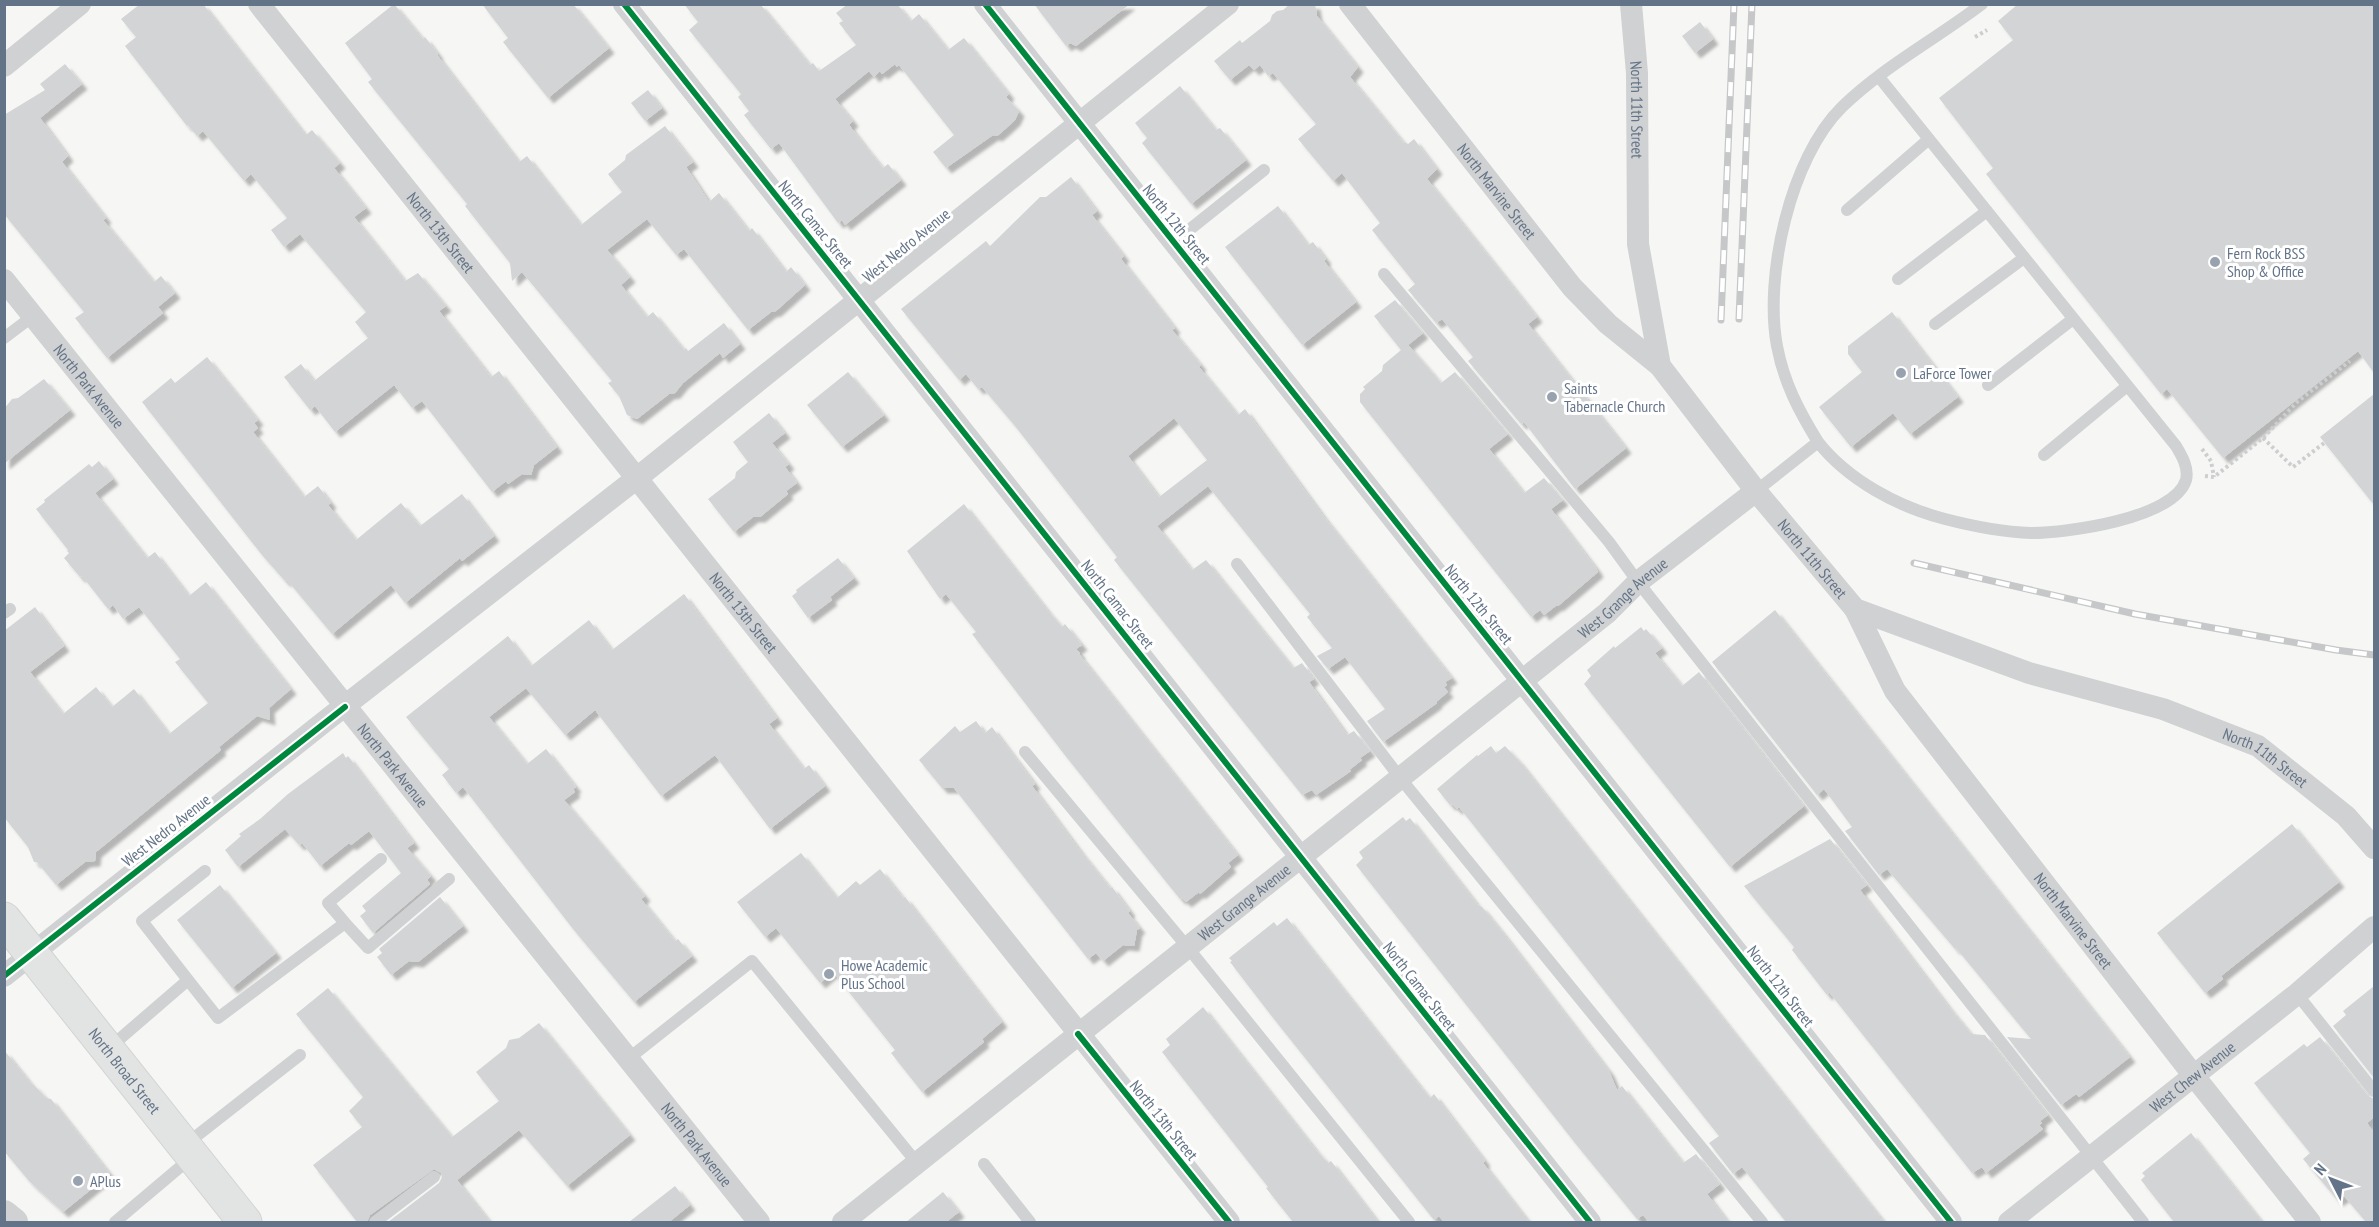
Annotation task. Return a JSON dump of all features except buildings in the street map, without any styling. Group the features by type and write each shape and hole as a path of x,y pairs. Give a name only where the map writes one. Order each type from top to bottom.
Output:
{"main road":[{"name":"North Broad Street","path":"4,919 245,1222"}],"street":[{"name":"North 13th Street","path":"259,4 1229,1222"},
{"name":"North Camac Street","path":"624,4 1590,1222"},
{"name":"North 12th Street","path":"985,4 1951,1222"},
{"name":"West Nedro Avenue","path":"4,976 637,478 1228,4"},
{"name":"North Marvine Street","path":"1350,4 1572,288 1608,324 1659,366"},
{"name":"North 11th Street","path":"1631,4 1637,73 1638,244 1659,366 1756,491 1855,609 2030,673 2163,709 2258,746 2346,816 2374,848"},
{"path":"4,66 76,6"},
{"name":"North Park Avenue","path":"4,280 759,1222"},
{"name":"West Grange Avenue","path":"843,1222 1078,1034 1189,949 1607,613 1638,582 1756,491"},
{"name":"North Marvine Street","path":"1855,609 1895,691 2310,1222"},
{"name":"West Chew Avenue","path":"2009,1222 2297,994 2374,927"},
{"path":"4,1214 14,1222"}],"lane":[{"path":"1880,77 2126,387 2176,446 2185,462 2186,480 2176,494 2156,507 2110,524 2085,529 2030,532 1991,528 1944,519 1895,500 1849,473 1832,459 1818,442 1796,406 1777,348 1773,319 1776,263 1795,191 1807,159 1818,139 1841,109 1880,77 1982,4"},
{"path":"1847,210 1929,139"},
{"path":"1174,242 1264,170"},
{"path":"1898,279 1987,211"},
{"path":"1935,324 2024,258"},
{"path":"1384,274 1610,542 1638,582 2143,1222"},
{"path":"4,338 33,316"},
{"path":"1988,384 2073,319"},
{"path":"2044,455 2126,387"},
{"path":"1756,491 1818,442"},
{"path":"1237,564 1401,779 1762,1222"},
{"path":"1025,752 1189,949 1409,1222"},
{"path":"381,859 328,903 368,948 449,879"},
{"path":"205,871 142,921 218,1018 345,923"},
{"path":"628,1059 752,961 917,1163"},
{"path":"108,1050 188,980"},
{"path":"2297,994 2374,1091"},
{"path":"115,1222 189,1151 300,1055"},
{"path":"984,1164 1030,1222"},
{"path":"375,1222 434,1177"}],"path":[{"path":"1966,42 1987,30"},
{"path":"2201,475 2214,477 2263,438 2296,402 2350,361"},
{"path":"2263,438 2293,467 2324,443"},
{"path":"2197,442 2211,461 2214,477"}],"railway":[{"path":"1721,320 1734,4"},
{"path":"1739,319 1752,4"},
{"path":"1914,563 2135,614 2374,655"}],"cycle path":[{"path":"624,4 1590,1222"},
{"path":"985,4 1951,1222"},
{"path":"4,976 345,707"},
{"path":"1078,1034 1229,1222"}],"place":[{"name":"Fern Rock BSS Shop & Office","path":"2215,262"},
{"name":"LaForce Tower","path":"1901,373"},
{"name":"Saints Tabernacle Church","path":"1552,397"},
{"name":"Howe Academic Plus School","path":"829,974"},
{"name":"APlus","path":"78,1181"}]}
